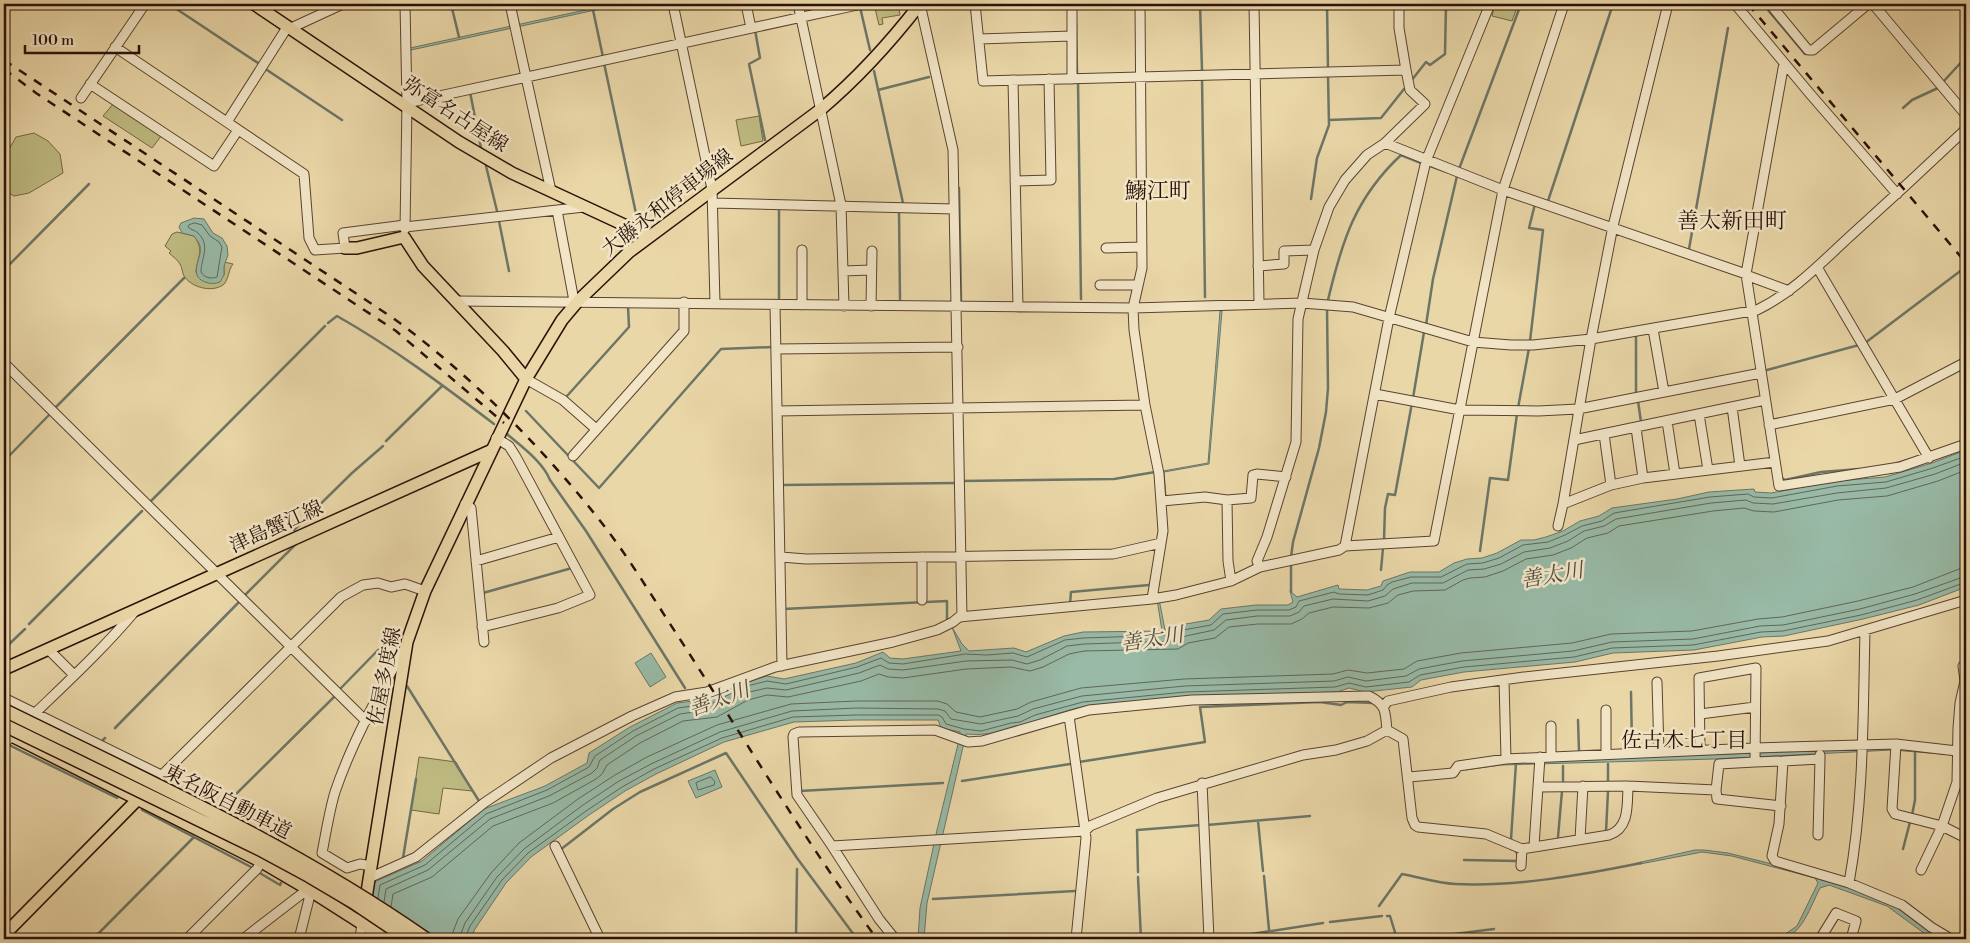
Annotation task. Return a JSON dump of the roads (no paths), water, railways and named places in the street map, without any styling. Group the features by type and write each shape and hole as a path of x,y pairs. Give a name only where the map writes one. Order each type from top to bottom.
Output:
{"highway":[{"name":"東名阪自動車道","path":"4,710 264,839 358,893 426,939"},
{"name":"東名阪自動車道","path":"4,726 259,849 353,902 408,939"}],"main road":[{"name":"弥富名古屋線","path":"254,4 407,104 460,142 512,173 648,236"},
{"name":"大藤永和停車場線","path":"526,379 562,320 576,301 648,236 820,110 847,87 880,54 920,4"},
{"path":"345,248 357,248 405,230 423,266 526,379 490,451"},
{"name":"津島蟹江線","path":"4,669 216,572 490,451"},
{"name":"佐屋多度線","path":"366,926 369,878 407,642 425,591 490,451"},
{"path":"6,737 138,799 260,861 310,890 386,939"},
{"path":"4,935 138,799"}],"street":[{"path":"80,98 145,4"},
{"path":"227,122 290,27 343,4"},
{"path":"405,230 407,4"},
{"path":"510,4 550,191"},
{"path":"673,4 712,189 715,303"},
{"path":"746,4 753,27"},
{"path":"798,4 841,205 844,306"},
{"path":"407,104 526,76 862,4"},
{"path":"920,4 953,150 959,408 959,556 962,616"},
{"path":"975,4 983,81 1406,70"},
{"path":"1072,4 1072,79"},
{"path":"1140,4 1142,268 1133,308 1134,330 1162,501 1163,531 1152,599"},
{"path":"1254,4 1259,303"},
{"path":"1260,567 1257,561 1267,537 1296,442 1298,429 1298,320 1314,250 1329,207 1345,180 1367,155 1385,143 1424,104 1410,90 1400,28 1399,4"},
{"path":"1344,546 1390,318 1426,161 1490,4"},
{"path":"369,878 416,857 484,803 550,758 675,696 707,692 754,674 782,666 937,630 962,616 1152,599 1232,581 1260,567 1339,550 1344,546 1434,541 1503,190 1564,4"},
{"path":"1558,526 1590,339 1613,226 1668,4"},
{"path":"1736,4 1784,63 1897,194"},
{"path":"1770,4 1808,50 1813,50 1868,4"},
{"path":"1873,4 1966,115"},
{"path":"978,39 1072,36"},
{"path":"115,47 304,174 309,238 315,250 345,248 342,233 405,230 585,207"},
{"path":"1784,63 1746,274 1779,486 1900,467 1966,444"},
{"path":"1015,181 1051,180 1049,79"},
{"path":"1013,80 1018,307"},
{"path":"90,84 214,166 238,130"},
{"path":"456,301 1133,308 1302,303 1353,307 1473,342 1533,345 1590,339 1751,311 1776,300 1817,267 1966,129"},
{"path":"1385,143 1426,161 1503,190 1613,226 1789,291"},
{"path":"713,203 954,208"},
{"path":"556,210 576,301"},
{"path":"1106,248 1142,247"},
{"path":"802,250 802,305"},
{"path":"1258,266 1284,264 1284,251 1314,250"},
{"path":"871,306 872,251"},
{"path":"1817,267 1896,399 1928,458"},
{"path":"843,271 871,270"},
{"path":"1100,286 1138,285"},
{"path":"573,456 684,331 684,302"},
{"path":"775,305 782,666"},
{"path":"1654,329 1664,392"},
{"path":"776,349 958,347"},
{"path":"1769,425 1896,399 1966,362"},
{"path":"4,364 216,572 289,649 366,721"},
{"path":"1375,394 1460,410 1538,411 1578,409 1761,373"},
{"path":"526,379 563,400 596,430"},
{"path":"1574,440 1765,400"},
{"path":"777,411 1146,405"},
{"path":"1732,408 1740,466"},
{"path":"1699,414 1708,470"},
{"path":"1667,421 1675,474"},
{"path":"1636,428 1643,478"},
{"path":"1604,434 1612,484"},
{"path":"482,627 558,608 590,595 516,457 509,446 496,438"},
{"path":"1563,504 1612,484 1643,478 1775,462"},
{"path":"1162,501 1206,497 1227,500 1251,498 1253,475 1286,477"},
{"path":"1227,500 1228,561 1232,581"},
{"path":"465,504 471,508 484,642"},
{"path":"476,560 558,536"},
{"path":"781,557 806,559 1113,554 1161,543"},
{"path":"922,557 922,600"},
{"path":"138,799 341,597 356,588 378,583 391,587 405,584 425,591"},
{"path":"1384,706 1388,702 1451,687 1828,641 1966,600"},
{"path":"6,737 34,713 112,638 139,607"},
{"path":"1849,883 1856,846 1862,749 1865,630"},
{"path":"371,866 360,864 346,868 322,853 335,794 348,760 383,685 407,642"},
{"path":"48,649 74,675"},
{"path":"1920,870 1942,826 1957,782 1962,729 1960,703 1965,681 1963,666"},
{"path":"1700,750 1699,678 1756,668 1755,755"},
{"path":"1504,680 1506,759"},
{"path":"1657,682 1659,752"},
{"path":"895,939 879,919 797,795 794,734 822,731 935,730 961,739 982,741 1089,710 1192,700 1258,697 1369,696 1380,701 1384,706 1387,730"},
{"path":"4,698 161,776"},
{"path":"1700,714 1755,707"},
{"path":"1606,710 1606,754"},
{"path":"1069,716 1085,831 1076,939"},
{"path":"1551,726 1551,757"},
{"path":"1387,730 1403,739 1409,777 1412,818 1418,827 1486,834 1522,849 1618,832 1625,822 1628,786"},
{"path":"832,846 1085,831 1090,826 1157,798 1202,783 1303,755 1336,750 1367,741 1387,730"},
{"path":"1896,748 1892,809 1895,814 1942,826 1966,838"},
{"path":"1781,806 1717,799 1716,790 1719,764 1755,755 1820,753 1862,749 1896,748 1959,753"},
{"path":"1409,777 1453,773 1458,766 1506,759 1540,761 1551,757 1700,750 1755,755 1783,761 1820,753"},
{"path":"1818,835 1820,753"},
{"path":"1534,846 1540,761"},
{"path":"1783,761 1781,806 1772,856 1775,861 1849,883 1902,905 1931,928 1951,939"},
{"path":"1202,783 1209,937"},
{"path":"1580,839 1583,786"},
{"path":"1539,787 1628,786 1716,790"},
{"path":"187,939 257,869 276,833"},
{"path":"555,846 600,939"},
{"path":"1521,866 1522,849"},
{"path":"243,939 310,890"},
{"path":"299,939 310,890"},
{"path":"1820,939 1836,913 1856,921 1851,939"},
{"path":"360,939 366,926"}],"water":[{"path":"613,4 623,4 411,50 410,48"},
{"path":"194,218 204,219 213,233 222,238 227,246 228,255 224,266 224,275 220,282 207,283 197,275 200,245 194,236 182,233 179,227 181,223"},
{"path":"1220,311 1222,311 1209,464 1164,472 1166,497 1163,471 1208,463"},
{"name":"善太川","path":"1966,450 1966,587 1919,605 1784,636 1762,637 1694,650 1613,653 1575,662 1464,672 1421,680 1412,687 1365,692 1349,688 1337,692 1215,696 1097,705 1067,711 996,733 966,734 927,903 924,939 918,939 920,908 960,736 960,732 941,728 938,720 794,722 724,742 625,791 531,857 506,883 470,939 369,939 374,882 422,861 484,809 545,786 587,763 589,753 630,727 677,703 711,699 741,683 767,676 784,679 856,663 883,652 890,658 903,659 961,651 952,627 962,644 969,651 1014,648 1026,652 1064,636 1083,632 1162,631 1157,599 1159,599 1165,630 1174,630 1180,625 1209,620 1221,609 1256,605 1288,605 1293,602 1290,591 1297,597 1338,585 1339,589 1367,590 1381,586 1383,581 1410,572 1439,572 1454,563 1497,553 1521,540 1534,540 1563,531 1580,521 1599,516 1612,508 1677,499 1709,492 1754,489 1755,492 1771,493 1836,481 1885,477 1932,463"},
{"path":"651,653 666,677 650,687 635,663"},
{"path":"1892,748 1966,756 1966,760 1954,755 1892,750 1715,759 1501,765 1465,770 1464,768 1508,762"},
{"path":"715,770 722,787 696,798 688,781"},
{"path":"1695,850 1728,853 1820,876 1900,908 1917,922 1945,939 1932,939 1887,906 1829,885 1820,888 1809,912 1799,927 1786,938 1778,939 1797,926 1818,883 1815,878 1732,856 1702,852 1637,863"}],"waterway":[{"path":"169,4 261,65"},
{"path":"451,4 459,37"},
{"path":"592,4 593,8"},
{"path":"1200,4 1202,70"},
{"path":"1327,4 1328,69"},
{"path":"1411,81 1426,62 1430,65 1445,54 1446,4"},
{"path":"1459,169 1521,4"},
{"path":"1548,201 1613,4"},
{"path":"1763,4 1805,54"},
{"path":"860,7 870,50"},
{"path":"593,10 603,57"},
{"path":"1076,23 1077,74"},
{"path":"1689,249 1728,28"},
{"path":"755,30 760,58 749,64 765,140"},
{"path":"1943,82 1966,57"},
{"path":"604,63 638,223"},
{"path":"264,68 342,120"},
{"path":"874,71 903,203"},
{"path":"1311,199 1317,158 1329,125 1328,75"},
{"path":"878,90 929,77"},
{"path":"1202,77 1205,297"},
{"path":"1078,81 1081,299"},
{"path":"1903,108 1912,100 1938,88"},
{"path":"1329,120 1381,118 1404,89"},
{"path":"470,92 481,148"},
{"path":"1328,300 1345,240 1361,204 1385,171 1401,155 1421,163"},
{"path":"1427,165 1447,172"},
{"path":"486,166 497,211"},
{"path":"1426,325 1433,279 1457,176"},
{"path":"4,270 89,184"},
{"path":"959,188 961,300"},
{"path":"1530,341 1543,230 1529,228 1535,204"},
{"path":"779,207 779,298"},
{"path":"899,211 900,299"},
{"path":"499,221 509,271"},
{"path":"1865,343 1963,269"},
{"path":"56,407 184,278"},
{"path":"567,396 629,327 628,306"},
{"path":"1291,557 1293,542 1319,448 1326,412 1328,388 1327,308"},
{"path":"328,323 337,316 357,328 417,367 494,424"},
{"path":"151,501 325,326"},
{"path":"1413,398 1424,332"},
{"path":"1636,335 1636,395"},
{"path":"1767,370 1859,345"},
{"path":"526,411 599,488 721,349 772,347"},
{"path":"1518,408 1529,348"},
{"path":"386,441 442,386"},
{"path":"1638,401 1641,422"},
{"path":"1384,540 1385,508 1388,494 1395,495 1412,403"},
{"path":"4,461 50,414"},
{"path":"1480,551 1490,478 1508,480 1517,414"},
{"name":"善太川","path":"507,434 532,455 547,473 685,688"},
{"path":"294,530 352,473 383,446"},
{"path":"1894,464 1911,459"},
{"path":"1782,478 1785,480 1821,472 1859,469"},
{"path":"962,481 1114,479 1155,472"},
{"path":"783,485 956,483"},
{"path":"29,624 142,511"},
{"path":"245,595 299,541"},
{"path":"1381,570 1383,548"},
{"path":"1291,564 1291,592"},
{"path":"483,593 572,568"},
{"path":"1070,604 1071,592 1149,585"},
{"path":"115,728 240,601"},
{"path":"783,609 947,601 947,620 950,619"},
{"path":"4,649 25,629"},
{"path":"340,689 381,647"},
{"path":"407,686 479,801"},
{"path":"1631,692 1632,746"},
{"path":"228,802 335,696"},
{"path":"1079,762 1205,742 1200,707 1320,702 1341,705 1347,702 1374,703"},
{"path":"1578,720 1579,751"},
{"path":"102,741 105,738"},
{"path":"9,745 117,798"},
{"path":"1912,815 1915,800 1915,752"},
{"path":"560,850 613,809 640,792 726,753 797,858 857,939"},
{"path":"1511,839 1516,763"},
{"path":"962,781 1070,764"},
{"path":"1608,764 1608,781"},
{"path":"1563,766 1563,781"},
{"path":"403,858 416,779"},
{"path":"800,791 943,783"},
{"path":"1558,837 1562,791"},
{"path":"1606,832 1608,791"},
{"path":"142,810 253,868"},
{"path":"1207,825 1310,816"},
{"path":"1258,821 1263,871"},
{"path":"1903,849 1910,822"},
{"path":"1138,872 1137,830 1201,825"},
{"path":"93,939 193,838"},
{"path":"1464,860 1518,861 1518,855 1515,850 1511,849"},
{"path":"1379,906 1402,874 1448,883 1501,884 1572,876 1641,863"},
{"path":"796,939 797,869"},
{"path":"258,872 280,885 281,883"},
{"path":"1264,876 1269,930"},
{"path":"1138,877 1141,939"},
{"path":"933,899 1075,891"},
{"path":"1330,922 1382,916"},
{"path":"1387,916 1390,916 1397,939"},
{"path":"1212,936 1232,937 1323,923"},
{"path":"1414,939 1494,929"},
{"path":"1111,935 1125,939"},
{"path":"1156,939 1206,936"}],"railway":[{"path":"1748,4 1966,263"},
{"path":"4,60 393,318 451,364 506,415 558,470 615,540 799,826 877,939"},
{"path":"4,69 36,93 396,331 504,423"}],"district":[{"name":"鰯江町","path":"1158,190"},
{"name":"善太新田町","path":"1732,220"},
{"name":"佐古木七丁目","path":"1684,740"}]}
